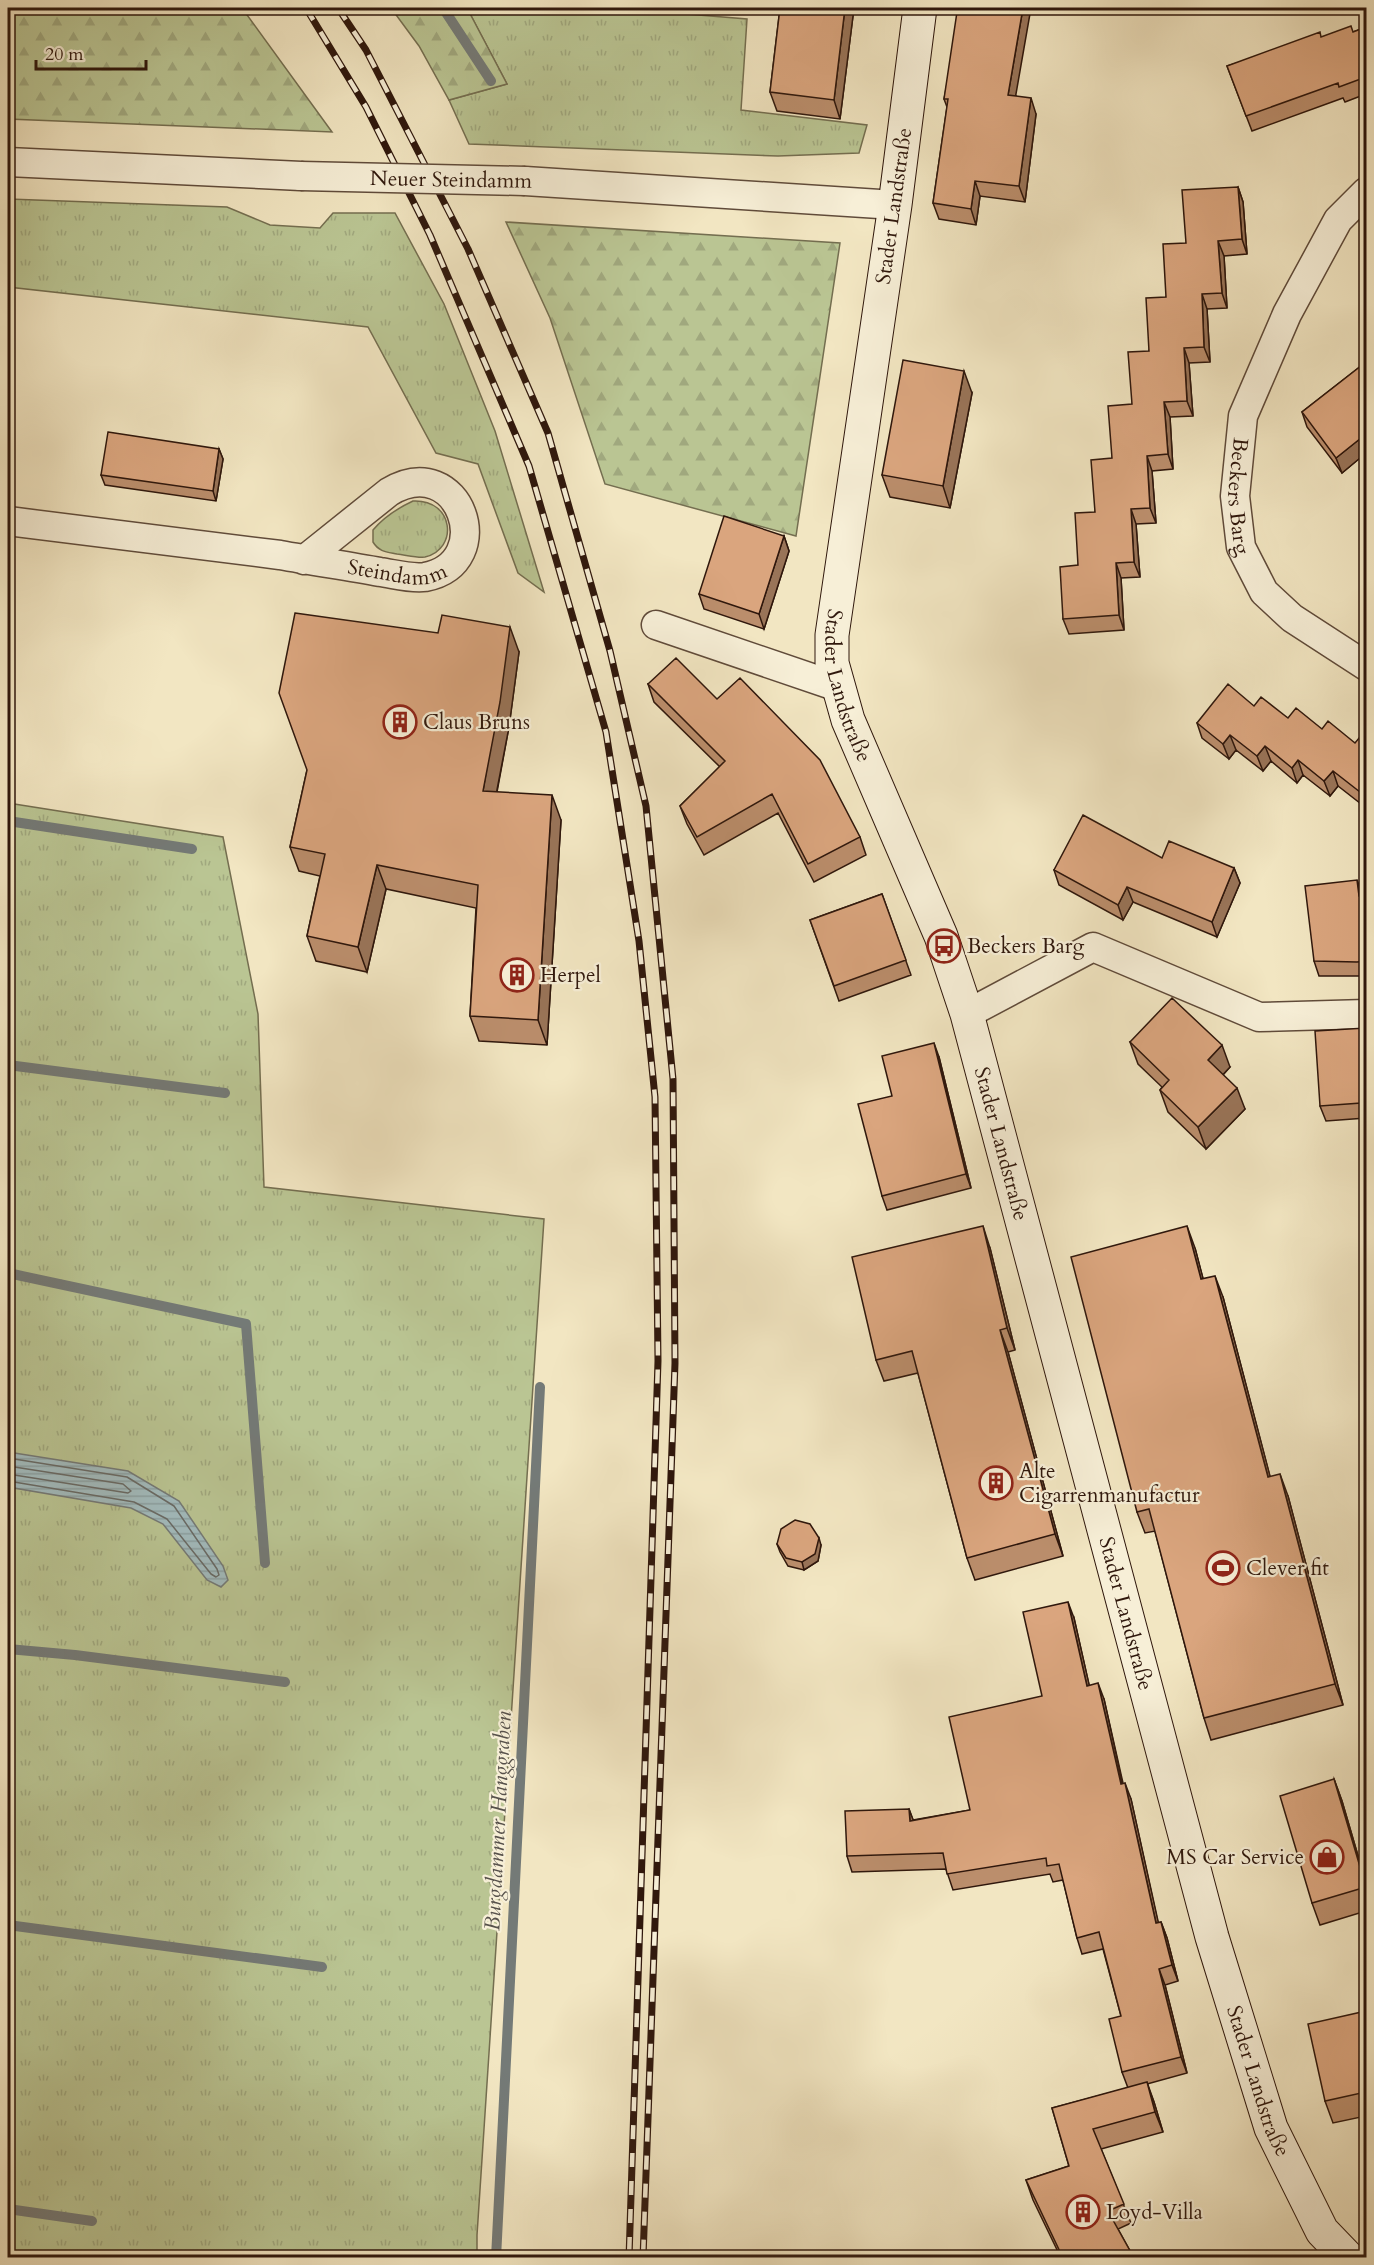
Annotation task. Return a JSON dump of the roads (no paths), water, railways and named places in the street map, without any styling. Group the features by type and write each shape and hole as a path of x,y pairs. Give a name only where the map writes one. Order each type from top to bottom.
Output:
{"street":[{"name":"Stader Landstraße","path":"920,8 832,635 832,663 848,720 941,936 967,1014 1212,1937 1271,2128 1322,2231 1348,2258"},
{"name":"Neuer Steindamm","path":"8,162 301,176 525,181 894,205"},
{"name":"Beckers Barg","path":"1366,192 1338,220 1287,314 1244,416 1235,496 1241,548 1264,592 1292,618 1366,666"},
{"name":"Steindamm","path":"8,521 423,577 439,573 453,562 462,548 466,531 464,517 458,503 444,489 422,482 405,484 389,492 304,560"},
{"path":"656,625 838,687"},
{"path":"967,1014 1093,947 1260,1017 1366,1014"}],"water":[{"path":"8,1452 128,1471 179,1501 223,1566 228,1580 221,1587 207,1580 163,1524 131,1508 8,1487"}],"waterway":[{"path":"443,8 491,81"},
{"path":"8,821 192,849"},
{"path":"8,1065 225,1093"},
{"path":"8,1273 246,1324 265,1563"},
{"name":"Burgdammer Hanggraben","path":"496,2258 540,1387"},
{"path":"8,1649 75,1655 285,1682"},
{"path":"8,1925 322,1967"},
{"path":"8,2209 92,2221"}],"railway":[{"path":"306,8 366,107 430,235 529,466 606,732 639,941 655,1097 658,1361 629,2258"},
{"path":"338,8 366,50 468,249 548,433 610,651 646,806 673,1079 675,1363 643,2258"}],"place":[{"name":"Claus Bruns","path":"400,722"},
{"name":"Beckers Barg","path":"944,946"},
{"name":"Herpel","path":"517,975"},
{"name":"Alte Cigarrenmanufactur","path":"996,1483"},
{"name":"Clever fit","path":"1223,1568"},
{"name":"MS Car Service","path":"1327,1857"},
{"name":"Loyd-Villa","path":"1083,2212"}]}
